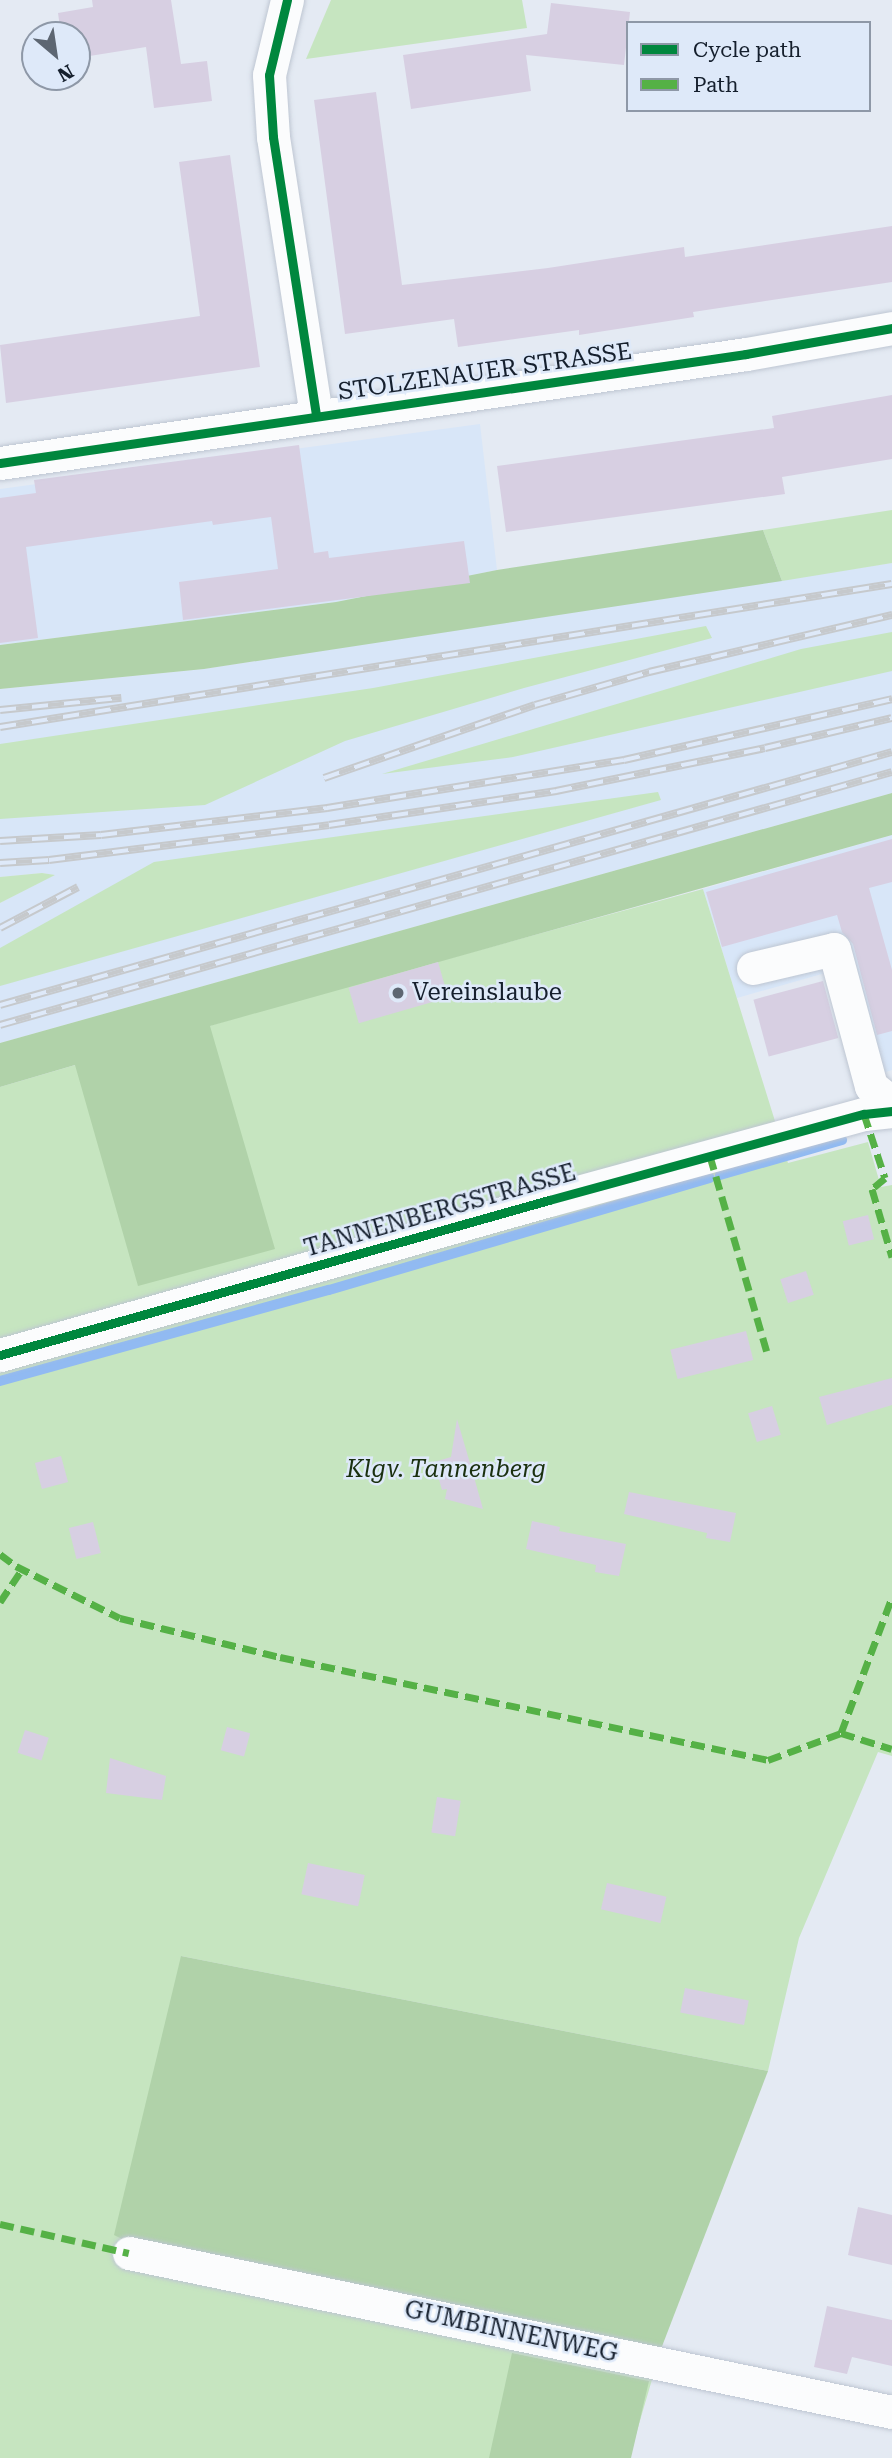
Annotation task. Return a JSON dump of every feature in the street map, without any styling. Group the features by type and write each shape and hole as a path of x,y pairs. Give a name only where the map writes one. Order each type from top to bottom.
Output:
{"street":[{"path":"287,0 269,75 273,137 316,415"},
{"name":"STOLZENAUER STRASSE","path":"0,463 746,354 892,328"},
{"path":"753,968 834,949 871,1086 892,1103"},
{"name":"TANNENBERGSTRASSE","path":"0,1355 576,1192 864,1114 892,1111"},
{"name":"GUMBINNENWEG","path":"129,2253 892,2412"}],"shaded area":[{"path":"480,424 497,570 336,602 0,645 0,489"},
{"path":"892,563 892,793 0,1043 0,903 54,875 42,873 0,877 0,689 204,669"},
{"path":"892,835 892,1070 880,1074 850,966 737,998 703,889"}],"green space":[{"path":"331,0 522,0 527,28 306,59"},
{"path":"892,510 892,563 782,581 763,530"},
{"path":"763,530 782,581 204,669 0,689 0,645 336,602 497,570"},
{"path":"706,626 712,638 524,688 345,741 205,805 0,819 0,744 373,688"},
{"path":"892,632 892,671 513,757 382,774 801,649"},
{"path":"658,792 661,800 0,986 0,948 154,862"},
{"path":"892,793 892,835 210,1026 275,1249 138,1286 75,1065 0,1087 0,1043"},
{"path":"42,873 55,875 0,903 0,877"},
{"name":"Klgv. Tannenberg","path":"703,889 788,1163 868,1142 881,1187 892,1185 892,1756 878,1752 799,1938 768,2071 181,1956 661,2349 629,2458 0,2458 0,1087 308,997"},
{"path":"181,1956 768,2071 661,2349 134,2245 114,2235"},
{"path":"512,2353 649,2381 631,2458 489,2458"}],"building":[{"path":"92,0 171,0 181,64 207,61 212,101 154,108 146,47 91,56 91,21 59,21 58,13 93,7"},
{"path":"551,3 630,12 629,21 626,21 624,65 526,55 531,91 411,109 403,55 547,34"},
{"path":"376,92 402,285 548,268 684,247 685,257 892,226 892,282 693,312 694,317 579,335 579,330 458,347 454,319 345,334 314,100"},
{"path":"230,155 260,367 6,403 0,345 200,316 179,162"},
{"path":"892,395 892,459 782,477 785,494 506,532 497,466 774,428 772,416"},
{"path":"299,445 314,553 328,551 329,558 464,541 470,583 183,620 179,582 278,569 271,517 213,525 212,521 26,547 38,638 0,643 0,498 36,493 34,480"},
{"path":"892,839 892,882 869,888 892,970 892,1031 877,1035 853,944 842,932 837,915 722,947 706,892"},
{"name":"Vereinslaube","path":"438,962 448,998 359,1023 349,988"},
{"path":"823,981 838,1038 769,1057 753,1000"},
{"path":"868,1215 874,1239 849,1246 843,1221"},
{"path":"806,1271 814,1295 788,1303 780,1279"},
{"path":"746,1331 753,1360 678,1379 670,1350"},
{"path":"892,1378 892,1405 827,1425 819,1397"},
{"path":"772,1406 781,1435 757,1442 748,1413"},
{"path":"457,1419 483,1509 445,1499 447,1489 442,1490 434,1462 451,1457"},
{"path":"61,1456 68,1482 42,1489 35,1463"},
{"path":"629,1492 736,1513 730,1542 706,1538 707,1533 624,1514"},
{"path":"532,1521 560,1527 559,1531 626,1544 619,1576 595,1572 596,1565 526,1549"},
{"path":"93,1522 101,1553 76,1559 69,1528"},
{"path":"227,1727 250,1733 244,1756 221,1750"},
{"path":"25,1730 49,1738 41,1761 18,1753"},
{"path":"110,1758 166,1776 162,1800 106,1793"},
{"path":"437,1797 461,1801 455,1836 431,1833"},
{"path":"308,1863 365,1875 358,1906 301,1894"},
{"path":"607,1883 666,1897 660,1923 601,1909"},
{"path":"685,1988 749,2000 744,2025 680,2013"},
{"path":"858,2207 892,2215 892,2265 848,2255"},
{"path":"827,2306 892,2320 892,2366 852,2357 847,2374 814,2367"}],"waterway":[{"path":"720,1175 842,1140"},
{"path":"0,1381 329,1290 710,1178"}],"railway":[{"path":"0,727 892,584"},
{"path":"324,778 535,705 649,672 892,615"},
{"path":"0,710 121,698"},
{"path":"0,841 101,835 327,808 624,760 892,699"},
{"path":"0,863 49,860 329,825 556,791 765,748 892,718"},
{"path":"0,1005 892,752"},
{"path":"0,1025 892,772"},
{"path":"0,928 78,887"}],"marked path":[{"path":"864,1114 885,1178 872,1189 892,1257"},
{"path":"710,1156 767,1352"},
{"path":"0,1554 16,1566 120,1618 280,1657 768,1760 841,1733 892,1749"},
{"path":"0,1602 22,1569"},
{"path":"841,1733 892,1597"},
{"path":"0,2224 129,2253"}],"cycle path":[{"path":"287,0 269,75 273,137 316,415"},
{"path":"0,463 746,354 892,328"},
{"path":"0,1355 549,1200 864,1114 892,1111"}],"place":[{"name":"Vereinslaube","path":"398,993"}]}
